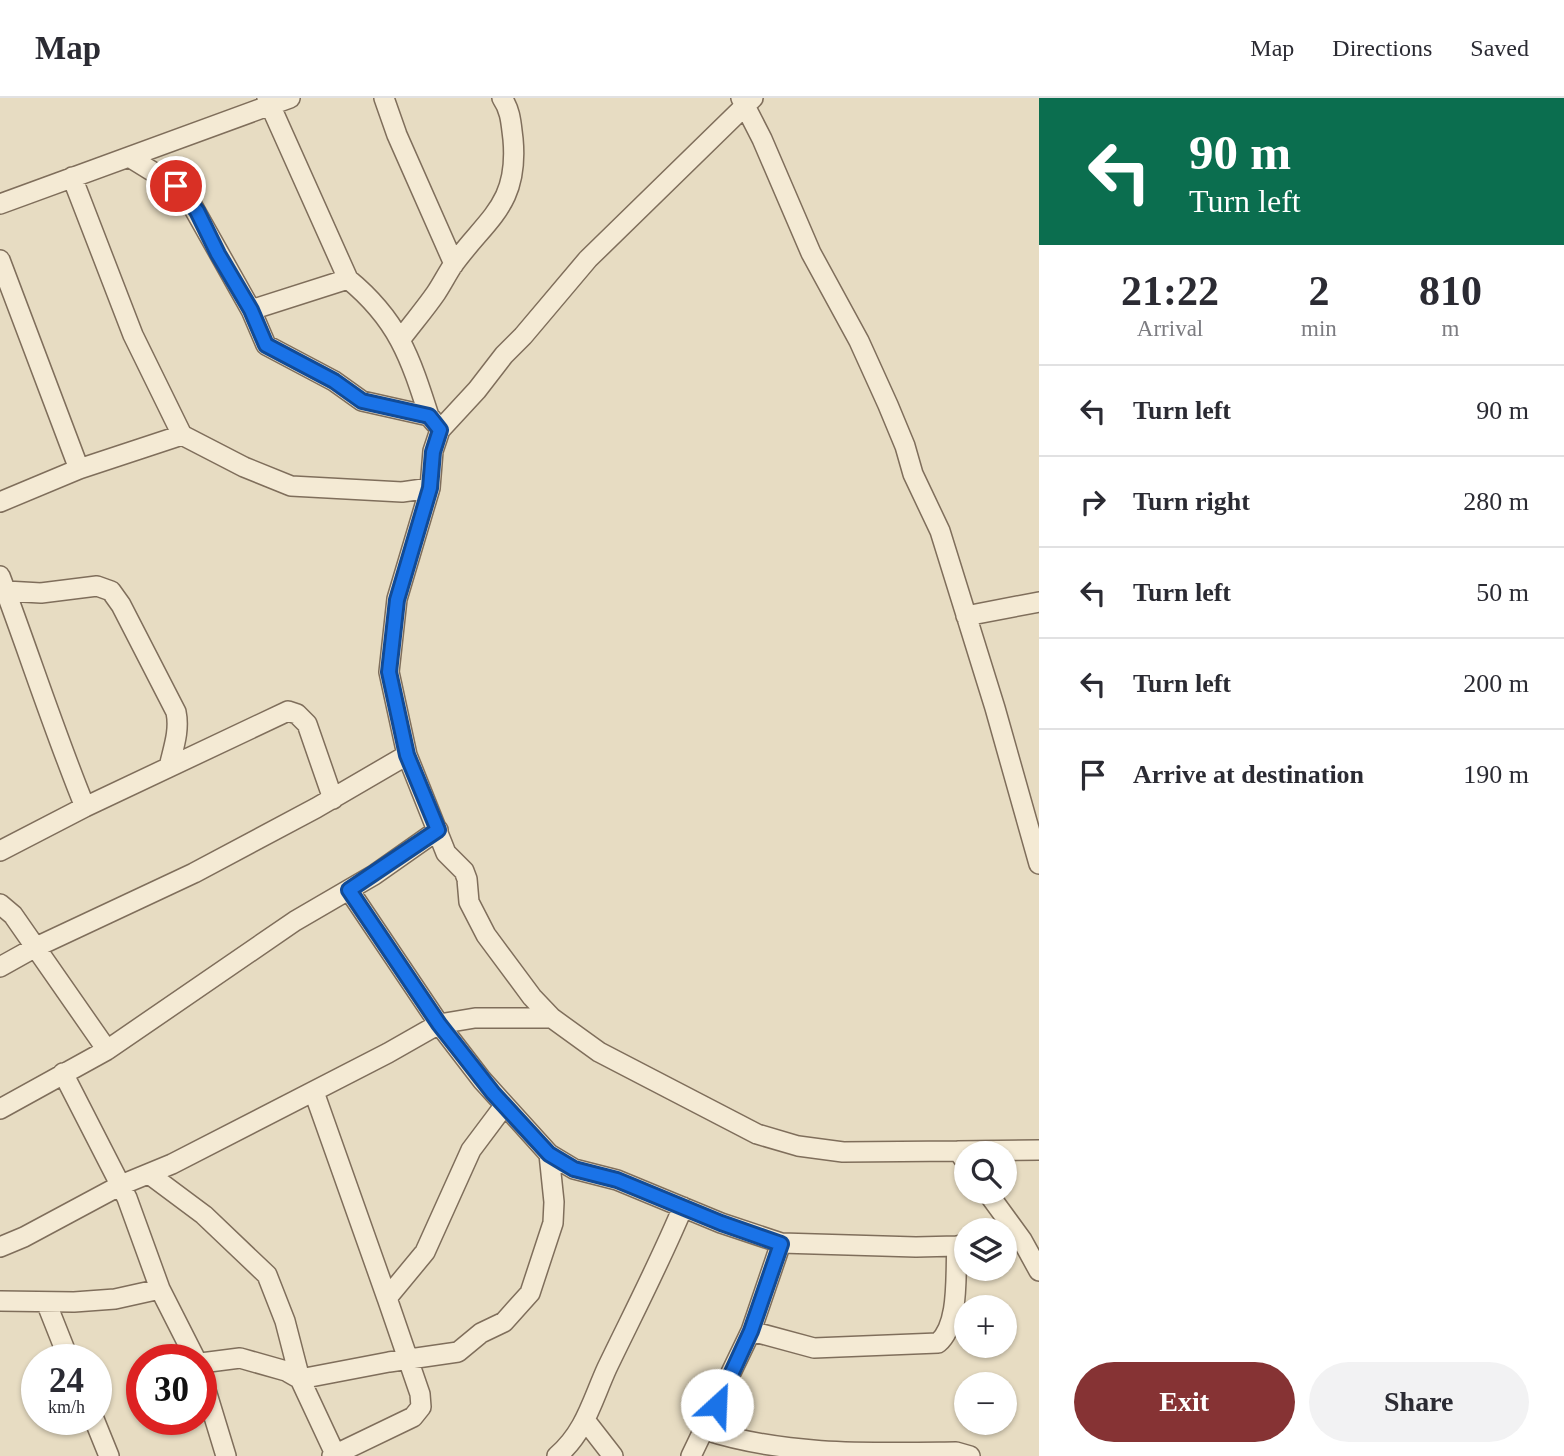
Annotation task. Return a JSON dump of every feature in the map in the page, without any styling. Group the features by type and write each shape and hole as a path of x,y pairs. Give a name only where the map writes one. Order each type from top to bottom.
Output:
{"street":[{"path":"0,204 269,102 290,98"},
{"path":"384,98 397,135 454,264"},
{"path":"400,340 436,293 454,264 491,222 505,200 512,181 514,150 510,114 502,98"},
{"path":"434,423 477,390 588,259 746,101 811,253 859,341 888,405 913,474 940,531 1039,864"},
{"path":"269,102 348,279 370,298 400,340 409,356 434,423 430,488 397,600 389,672 407,755 446,853 464,871 469,902 486,934 532,997 552,1018 599,1052 757,1134 798,1146 843,1152 954,1157"},
{"path":"129,157 176,186 188,198 251,310 262,340 273,350 334,381 362,401 434,423"},
{"path":"72,177 133,335 182,435 244,467 291,486 402,492 430,488"},
{"path":"0,260 79,469"},
{"path":"251,310 348,279"},
{"path":"0,502 79,469 182,435"},
{"path":"3,583 41,593 97,586 111,591 121,605 176,712 178,723 169,767"},
{"path":"3,583 63,751 86,807"},
{"path":"966,616 1039,602"},
{"path":"0,851 288,711 297,714 307,724 333,799"},
{"path":"0,967 34,947 194,873 333,799 407,755"},
{"path":"0,1109 107,1050 295,921 349,890 438,830"},
{"path":"349,890 439,1024 504,1106 549,1154 574,1169 617,1180 781,1244 954,1245"},
{"path":"0,904 13,915 89,1020 107,1050"},
{"path":"0,1247 314,1092 439,1024 475,1018 552,1018"},
{"path":"62,1073 121,1185 160,1289 188,1344"},
{"path":"149,1174 204,1214 267,1275 285,1321 300,1378 335,1455 413,1417 421,1408 420,1394 314,1092"},
{"path":"387,1298 425,1252 471,1150 504,1106"},
{"path":"1017,1152 1039,1150"},
{"path":"217,1361 240,1358 286,1371 300,1378 458,1352 481,1334 505,1322 530,1293 553,1223 554,1202 549,1154"},
{"path":"996,1204 1022,1240 1039,1271"},
{"path":"557,1456 572,1443 585,1420 656,1271 683,1207"},
{"path":"691,1456 751,1331 781,1244"},
{"path":"751,1331 814,1348 938,1343 950,1328 957,1281"},
{"path":"0,1301 115,1299 160,1289"},
{"path":"46,1302 63,1344"},
{"path":"585,1420 613,1456"},
{"path":"217,1426 226,1456"},
{"path":"705,1430 740,1441 796,1450 849,1453 956,1452 970,1456"},
{"path":"100,1435 109,1456"}],"route":[{"path":"176,186 197,211 218,254 251,310 266,345 334,381 362,401 429,416 440,430 433,452 430,488 397,600 389,672 407,755 438,830 349,890 439,1024 504,1106 549,1154 574,1169 617,1180 721,1223 781,1244 751,1331 717,1405"}]}
